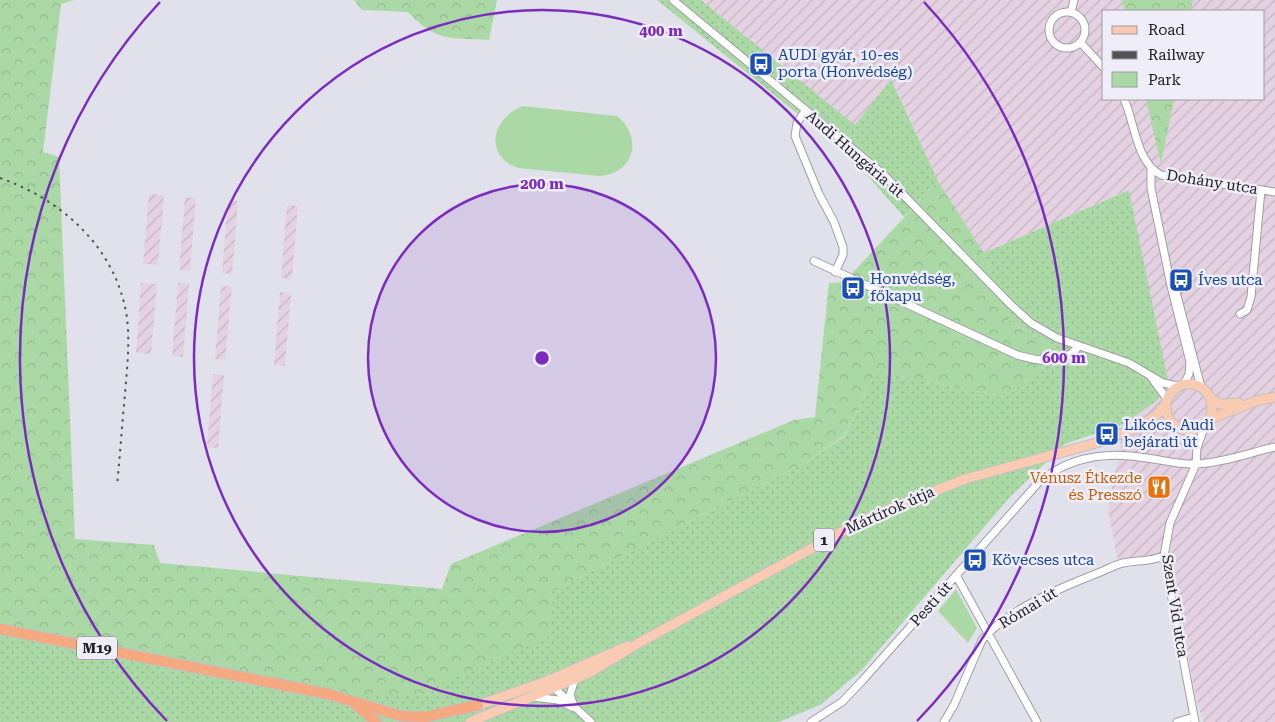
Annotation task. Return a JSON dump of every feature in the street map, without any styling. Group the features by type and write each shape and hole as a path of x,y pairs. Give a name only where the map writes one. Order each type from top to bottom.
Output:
{"highway":[{"name":"M19","path":"0,629 328,694 349,700"},
{"path":"349,700 377,707 401,716 413,717 439,714 478,705"},
{"path":"349,700 364,716 364,722"},
{"path":"349,700 359,706 376,722"}],"main road":[{"path":"1181,385 1201,387 1212,399 1228,404 1275,397"},
{"name":"Mártírok útja","path":"1134,429 1155,416 1181,385"},
{"path":"1207,422 1213,407 1212,399"},
{"path":"1188,430 1256,401"},
{"path":"1167,402 1169,418 1175,425"},
{"name":"Mártírok útja","path":"636,644 836,534 896,505 992,470 1096,443 1134,429 1164,424 1175,425 1188,430"},
{"name":"1","path":"470,722 575,679 612,661 636,644"},
{"name":"1","path":"425,722 547,681 636,644"}],"street":[{"name":"Audi Hungária út","path":"673,0 883,174 1019,313 1044,331 1078,347 1118,358 1169,385 1181,385"},
{"path":"1071,12 1074,0"},
{"path":"1061,12 1071,12 1079,16 1084,24 1085,32 1081,43 1074,48 1063,48 1053,43 1048,28 1052,19 1061,12"},
{"path":"1081,43 1102,66"},
{"path":"1124,100 1146,162 1151,169 1151,188 1190,362 1189,374 1181,385"},
{"path":"805,111 797,123 795,136 819,194 834,222 843,247 843,255 835,272"},
{"name":"Dohány utca","path":"1151,169 1161,175 1275,192"},
{"path":"1240,314 1247,310 1251,297 1261,190"},
{"path":"814,261 1017,355 1048,362 1069,355 1078,347"},
{"path":"1170,275 1180,300 1201,387"},
{"path":"1149,375 1167,402"},
{"path":"1196,464 1197,448 1207,422"},
{"path":"1188,430 1197,448"},
{"name":"Pesti út","path":"811,722 842,702 1039,482 1070,462 1106,455 1135,456 1196,464 1275,447"},
{"name":"Szent Vid utca","path":"1195,720 1164,556 1170,522 1175,507 1196,464"},
{"name":"Római út","path":"944,722 954,705 982,640 988,632 1031,604 1074,583 1123,563 1152,561 1164,556"},
{"path":"956,575 1038,722"},
{"path":"575,679 570,695 579,711"},
{"path":"547,681 590,722"},
{"path":"532,697 558,700 579,711"},
{"path":"1177,722 1195,720"}],"shaded area":[{"path":"701,0 1275,0 1275,722 1204,722 1196,699 1169,552 1118,561 1108,510 1124,424 1155,402 1128,190 984,253 938,181 892,79 855,125"},
{"path":"149,194 164,195 158,265 143,264"},
{"path":"185,197 196,198 190,271 179,270"},
{"path":"228,200 238,201 232,274 222,273"},
{"path":"287,205 298,206 292,279 281,278"},
{"path":"141,283 157,284 151,354 136,353"},
{"path":"178,283 189,284 183,357 172,356"},
{"path":"221,286 232,287 225,360 215,359"},
{"path":"280,292 291,293 285,366 274,365"},
{"path":"213,374 224,375 218,448 207,447"}],"green space":[{"path":"0,0 74,0 61,4 43,152 59,157 75,539 154,545 160,563 442,589 451,564 794,420 815,417 829,283 844,282 938,181 984,253 1007,319 1062,352 1005,397 876,371 845,435 808,461 553,591 551,636 417,694 339,697 0,630"},
{"path":"354,0 497,0 489,40 453,38 436,34 418,22 408,12 362,10"},
{"path":"657,0 701,0 855,125 891,79 938,181 904,217 851,157"},
{"path":"1122,0 1193,0 1191,10 1125,10"},
{"path":"1146,100 1174,100 1161,164"},
{"path":"523,106 617,116 630,134 631,154 627,162 620,169 611,174 599,176 518,168 507,162 500,155 496,146 496,137 504,119 512,111"},
{"path":"1129,190 1169,385 1155,402 1124,424 1065,444 1010,497 861,671 820,705 779,722 0,722 0,630 553,591 808,461 845,436 876,371 1005,397 1062,352 1007,319 984,253"},
{"path":"956,589 977,628 968,643 938,611"}],"railway":[{"path":"0,178 45,199 83,230 99,249 112,270 121,293 127,318 128,346 117,486"}],"place":[{"name":"AUDI gyár, 10-es porta (Honvédség)","path":"761,64"},
{"name":"Íves utca","path":"1181,280"},
{"name":"Honvédség, főkapu","path":"853,288"},
{"name":"Likócs, Audi bejárati út","path":"1107,434"},
{"name":"Vénusz Étkezde és Presszó","path":"1159,487"},
{"name":"Kövecses utca","path":"975,560"}]}
